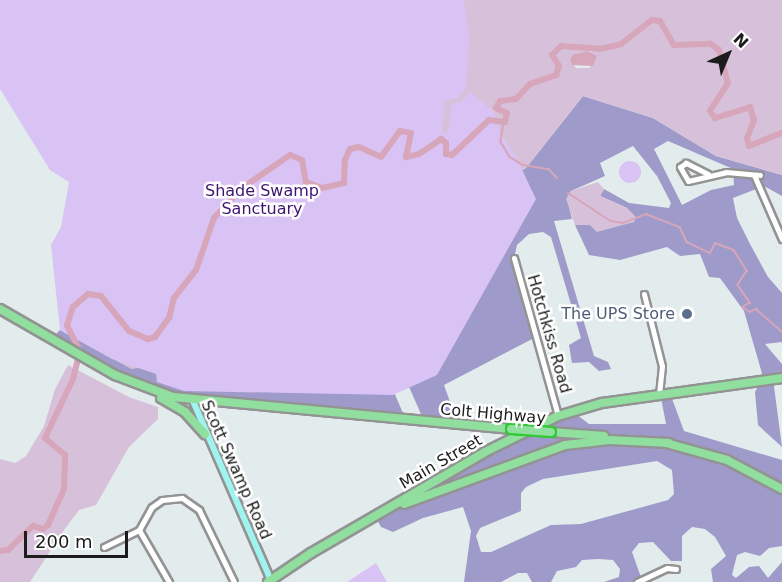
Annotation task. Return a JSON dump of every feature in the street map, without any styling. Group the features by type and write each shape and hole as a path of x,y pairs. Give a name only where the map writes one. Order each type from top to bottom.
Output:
{"highway":[{"name":"Scott Swamp Road","path":"0,309 70,351 139,386 193,401"},
{"name":"Main Street","path":"270,581 375,516 558,416 602,403 658,398 722,384 782,378"},
{"path":"139,386 181,408 205,434"},
{"name":"Colt Highway","path":"193,401 669,443 727,460 782,489"},
{"path":"375,516 557,447 610,440 669,443"}],"main road":[{"name":"Scott Swamp Road","path":"193,401 205,434 270,581"}],"street":[{"path":"708,174 686,163 680,167 688,181 708,174 757,175 782,239"},
{"name":"Hotchkiss Road","path":"514,258 558,416"},
{"path":"644,294 660,362 658,398"},
{"path":"483,411 522,417 531,429"},
{"path":"104,547 139,530 152,507 162,500 173,497 191,502 199,510 234,582"},
{"path":"139,530 169,582"},
{"path":"637,582 667,568 676,569"}],"shaded area":[{"path":"588,51 597,56 593,66 572,65 570,59 574,54"},
{"path":"583,96 653,118 716,156 782,175 782,196 764,186 733,198 737,218 750,244 768,277 782,293 782,342 765,344 782,364 782,378 773,379 782,447 758,425 755,392 763,377 744,311 720,278 709,277 700,254 680,256 667,247 620,260 589,255 575,225 590,225 627,208 600,196 604,189 629,203 669,208 671,203 657,176 633,146 600,163 605,176 571,191 567,198 572,219 554,221 594,356 608,362 611,369 599,371 589,362 572,363 569,345 581,338 551,237 543,232 529,234 517,245 514,258 536,337 444,385 458,424 424,421 403,373 469,270 524,171 503,194 387,376 406,420 193,401 150,390 50,340 60,330 132,369 395,247 526,168","holes":["668,141 733,169 734,185 711,190 682,205 654,149"]},
{"path":"671,396 684,431 782,460 782,546 769,548 760,556 745,552 737,555 732,575 736,578 749,567 759,566 768,578 782,562 782,582 713,582 711,569 726,556 715,537 705,529 692,527 682,536 682,561 671,561 653,542 639,543 632,552 642,580 637,582 604,582 619,577 620,569 613,560 598,559 582,560 576,567 557,571 551,582 532,582 527,573 518,573 501,582 464,582 471,531 463,507 423,518 393,532 381,527 375,516 572,411 589,424 666,424 661,398","holes":["657,461 672,470 674,494 668,500 581,524 551,525 491,552 481,552 476,536 480,528 521,511 521,493 526,487 543,479"]}],"green space":[{"name":"Shade Swamp Sanctuary","path":"0,0 464,0 469,38 466,88 458,98 445,101 442,131 446,134 450,124 451,104 461,102 470,92 494,112 500,134 515,155 536,199 437,375 393,395 184,391 157,382 156,374 112,359 60,330 51,245 61,227 69,182 50,170 0,89"},
{"name":"Shade Swamp Sanctuary","path":"10,0 782,0 782,175 716,156 653,118 583,96 526,168 231,350 132,369 60,330 127,159","holes":["591,51 590,68 576,68 570,59 577,53"]},
{"path":"630,161 638,164 641,172 638,180 630,183 622,180 619,172 622,164"},
{"path":"598,182 604,189 600,196 627,208 636,217 634,222 597,232 590,225 575,225 566,199 571,191"},
{"path":"68,365 129,397 158,407 158,419 129,447 96,505 79,510 30,582 0,582 0,459 15,463 26,456 44,426 55,389"},
{"path":"376,563 387,582 347,582"}],"waterway":[{"path":"0,551 8,550 33,526 43,529 48,525 64,489 65,455 45,438 73,379 80,351 67,325 73,307 88,294 101,296 129,331 148,339 155,337 169,318 174,298 196,270 214,218 242,188 290,155 302,160 306,182 322,188 344,183 345,160 350,149 359,147 381,157 400,131 411,133 406,157 419,154 441,139 446,143 446,154 452,155 489,120 505,122 507,113 496,108 500,101 516,99 530,84 556,75 559,66 552,55 561,46 600,49 621,44 652,20 660,21 674,45 711,44 719,50 728,83 710,111 715,118 750,107 754,120 747,138 749,146 782,133"},
{"path":"504,122 501,142 510,157 523,165 549,169 557,178"},
{"path":"568,193 611,221 623,223 646,214 680,227 687,242 710,253 715,243 734,250 747,271 738,285 750,303 743,307 750,312 756,309 782,332"}],"place":[{"name":"The UPS Store","path":"687,314"}]}
